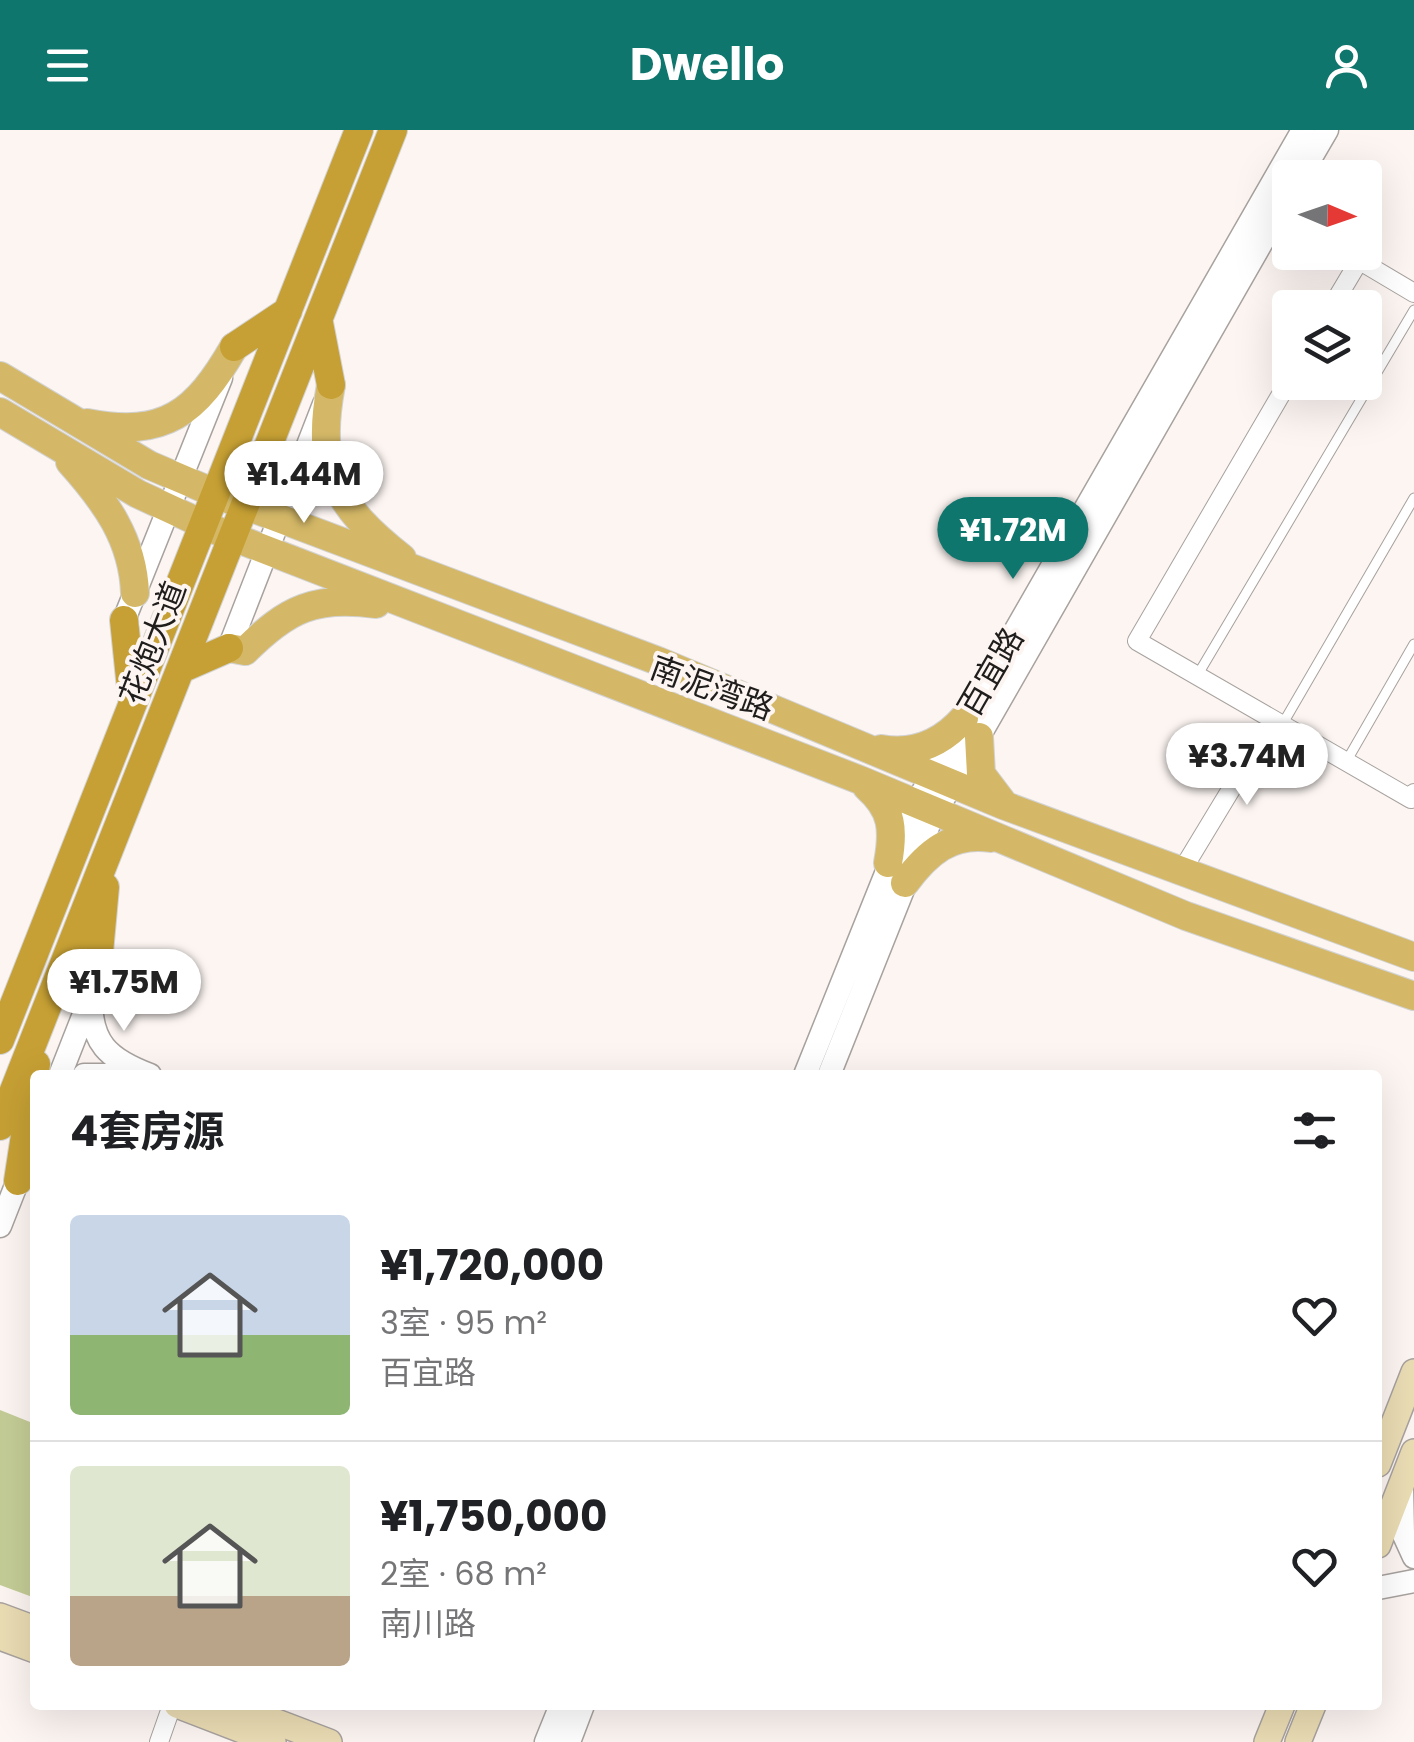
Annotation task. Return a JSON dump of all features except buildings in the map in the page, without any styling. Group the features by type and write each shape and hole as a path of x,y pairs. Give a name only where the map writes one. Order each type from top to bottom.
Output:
{"highway":[{"name":"花炮大道","path":"0,1040 359,130"},
{"name":"花炮大道","path":"0,1126 393,130"},
{"path":"234,347 288,311"},
{"path":"318,321 331,385"},
{"path":"124,620 133,705"},
{"path":"181,669 229,648"},
{"path":"94,990 108,852"},
{"path":"35,1070 44,1014"},
{"path":"18,1181 30,1104"}],"main road":[{"path":"66,415 130,428 174,418 201,398 234,347"},
{"name":"南泥湾路","path":"0,376 181,479 279,520 658,661 1008,807 1414,957"},
{"path":"331,385 324,449 339,492 369,530 428,576"},
{"name":"南泥湾路","path":"0,412 169,509 232,538 853,778 1186,916 1414,996"},
{"path":"52,443 90,485 120,529 134,572 135,593"},
{"path":"229,648 244,651 276,620 322,602 372,603 418,611"},
{"path":"866,746 889,750 922,748 972,728 981,774 1008,807"},
{"path":"853,778 888,811 896,873 943,844 968,838 1000,840"},
{"path":"1382,1454 1414,1372"},
{"path":"1382,1534 1414,1452"},
{"path":"0,1616 30,1627"},
{"path":"0,1637 30,1648"},
{"path":"188,1710 273,1742"},
{"path":"245,1710 328,1742"},
{"path":"1267,1742 1280,1710"},
{"path":"1298,1742 1311,1710"}],"street":[{"name":"百宜路","path":"972,728 1304,130"},
{"path":"1310,160 1327,130"},
{"name":"百宜路","path":"807,1070 942,779 1272,232"},
{"path":"1375,270 1414,293"},
{"path":"124,620 234,347"},
{"path":"229,648 331,385"},
{"path":"1278,400 1137,642 1411,799 1414,794"},
{"path":"1182,872 1277,722"},
{"name":"百宜路","path":"831,1070 896,873"},
{"path":"62,1070 94,990"},
{"path":"94,990 93,1024 102,1048 115,1061 138,1070"},
{"path":"0,1226 30,1151"},
{"path":"1402,1482 1403,1532 1414,1557"},
{"path":"1382,1587 1414,1581"},
{"path":"158,1742 173,1710"},
{"path":"546,1742 558,1710"},
{"path":"569,1742 581,1710"}],"lane":[{"path":"1197,676 1414,310"},
{"path":"1277,722 1414,498"},
{"path":"1346,762 1414,644"}],"green space":[{"path":"0,1410 30,1422 30,1596 0,1585"}]}
